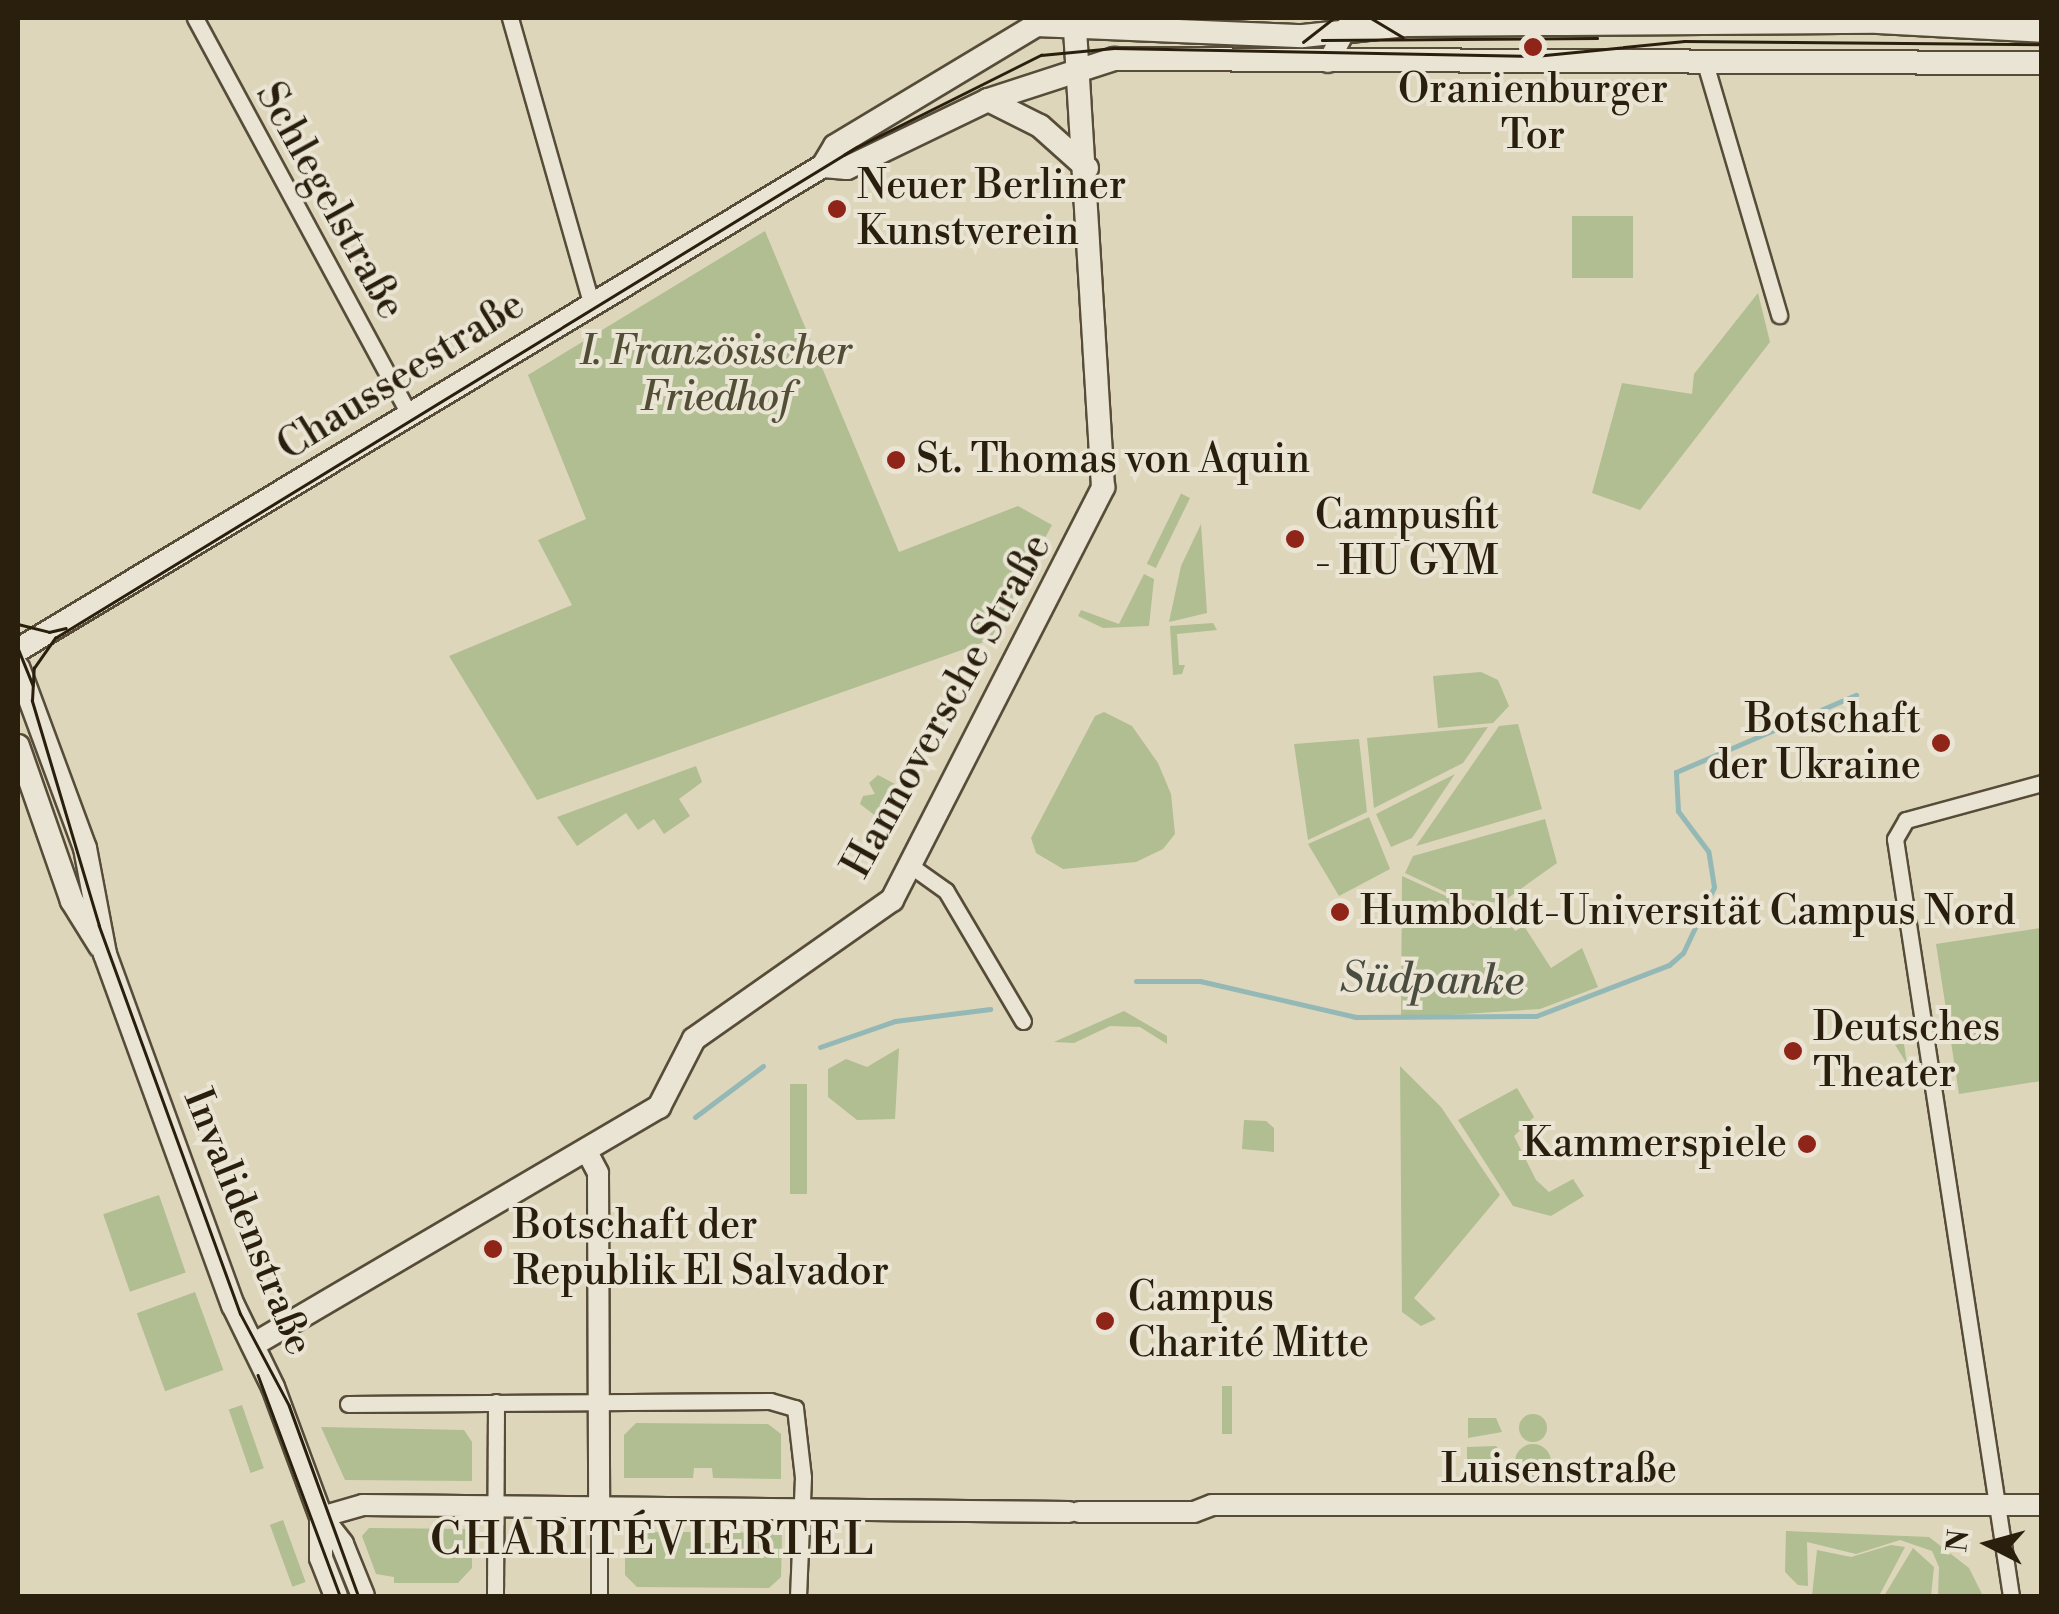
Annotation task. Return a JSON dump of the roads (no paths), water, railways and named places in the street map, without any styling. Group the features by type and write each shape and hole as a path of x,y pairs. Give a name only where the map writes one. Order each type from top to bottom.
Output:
{"main road":[{"name":"Chausseestraße","path":"18,650 823,166 835,146 1036,26 1074,20"},
{"path":"1074,20 1124,33 1349,24 1879,20 2041,31 2042,62"},
{"name":"Hannoversche Straße","path":"253,1345 659,1107 694,1039 892,900 1103,487 1087,168 1074,20"},
{"name":"Chausseestraße","path":"823,166 848,168 988,100 1079,67 1114,59 2042,62"},
{"path":"988,100 1040,126 1087,168"},
{"name":"Invalidenstraße","path":"18,667 85,848 105,954 321,1517 342,1544 363,1596"},
{"name":"Invalidenstraße","path":"18,746 72,901 105,954"},
{"name":"Invalidenstraße","path":"321,1517 321,1558 336,1596"}],"street":[{"name":"Schlegelstraße","path":"194,18 410,416"},
{"path":"510,18 591,302"},
{"path":"1328,62 1349,24"},
{"path":"1304,62 1307,27"},
{"path":"1706,63 1779,314"},
{"path":"2011,1596 1895,840 1906,820 2042,783"},
{"path":"911,866 946,891 1024,1020"},
{"path":"586,1150 598,1176 599,1596"},
{"path":"348,1404 770,1401 795,1408 802,1433 798,1596"},
{"path":"495,1596 496,1402"},
{"name":"Luisenstraße","path":"321,1517 363,1505 1194,1512 1212,1505 2042,1504"}],"waterway":[{"name":"Südpanke","path":"1136,981 1200,981 1356,1017 1536,1016 1669,965 1683,953 1714,887 1708,851 1678,811 1676,772 1856,695"},
{"name":"Südpanke","path":"820,1047 895,1021 990,1009"},
{"name":"Südpanke","path":"695,1117 763,1066"}],"tram line":[{"path":"1303,42 1334,18"},
{"path":"1371,18 1403,37"},
{"path":"1322,40 1597,38"},
{"path":"358,1596 289,1406 240,1314 99,926 32,701 34,668 55,638 857,147 1041,55 1114,48 1535,56 1684,41 2042,44"},
{"path":"18,624 49,632 66,628"},
{"path":"18,648 33,685"},
{"path":"258,1375 340,1596"}],"place":[{"name":"Oranienburger Tor","path":"1533,47"},
{"name":"Neuer Berliner Kunstverein","path":"837,209"},
{"name":"St. Thomas von Aquin","path":"896,460"},
{"name":"Campusfit - HU GYM","path":"1295,539"},
{"name":"Botschaft der Ukraine","path":"1941,743"},
{"name":"Humboldt-Universität Campus Nord","path":"1340,912"},
{"name":"Deutsches Theater","path":"1793,1051"},
{"name":"Kammerspiele","path":"1807,1144"},
{"name":"Botschaft der Republik El Salvador","path":"493,1249"},
{"name":"Campus Charité Mitte","path":"1105,1321"}],"district":[{"name":"CHARITÉVIERTEL","path":"653,1541"}],"park label":[{"name":"I. Französischer Friedhof","path":"716,375"}]}
